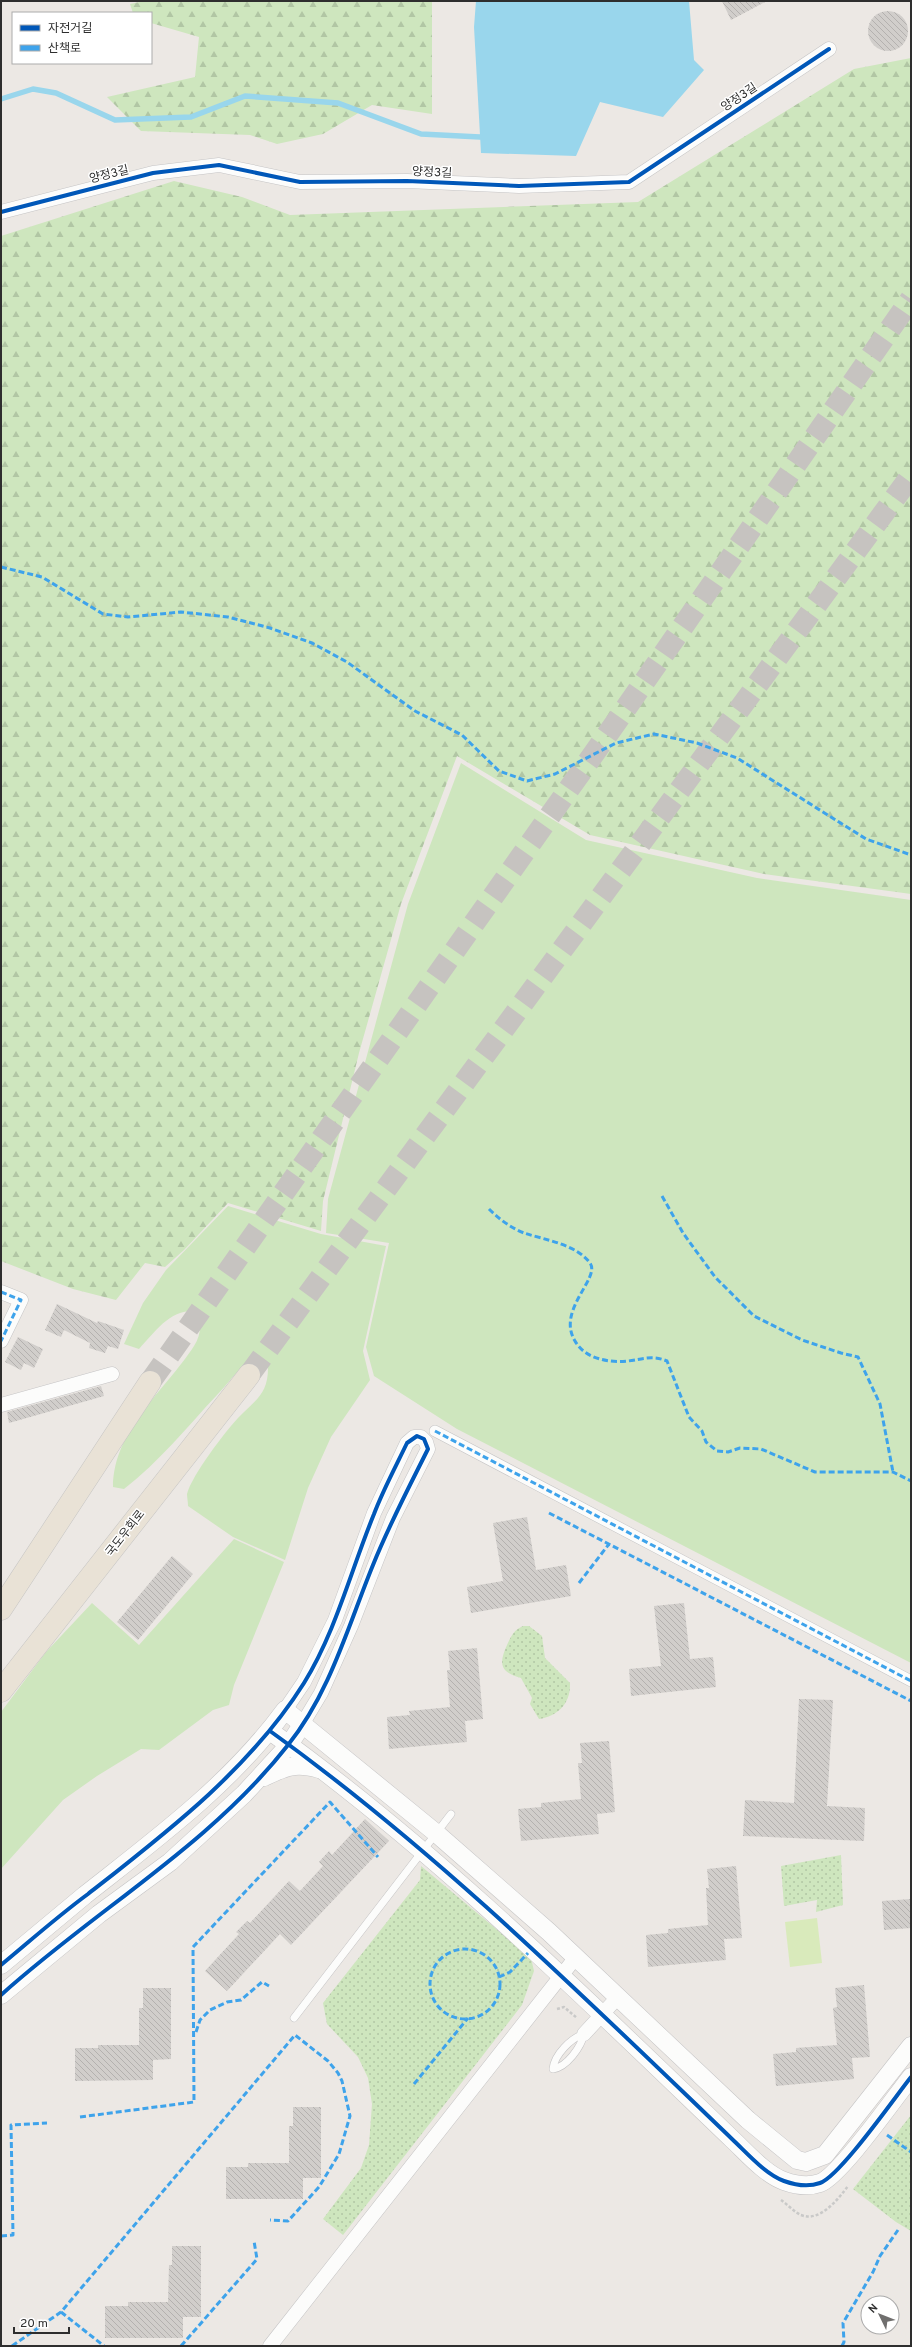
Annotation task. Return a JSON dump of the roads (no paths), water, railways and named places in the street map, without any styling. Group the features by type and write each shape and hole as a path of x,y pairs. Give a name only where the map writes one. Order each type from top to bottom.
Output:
{"highway":[{"name":"국도우회로","path":"1,1691 249,1375"},
{"path":"1,1609 150,1382"}],"street":[{"name":"양정3길","path":"1,212 153,173 220,165 300,182 407,181 519,186 629,182 829,49"},
{"path":"1,1292 21,1300 1,1341"},
{"path":"1,1405 112,1374"},
{"path":"435,1431 911,1681"},
{"path":"1,1965 154,1843 226,1777 270,1731 304,1682 335,1620 374,1513 407,1443 414,1437 421,1437 426,1442 428,1449 393,1518 351,1626 321,1693 289,1745 256,1781 170,1862 99,1914 1,1995"},
{"path":"285,1710 303,1723 436,1833 576,1957 748,2120 797,2160 806,2162 825,2155 911,2046"},
{"path":"270,1731 325,1771 422,1850 602,2014 764,2168 783,2181 802,2186 821,2183 839,2169 911,2077"},
{"path":"256,1781 284,1767 298,1765 325,1771"},
{"path":"270,2346 576,1957"},
{"path":"584,2034 618,1997"}],"lane":[{"path":"294,2018 451,1814"},
{"path":"584,2034 582,2043 561,2068 553,2069 554,2062 575,2036 584,2034"}],"water":[{"path":"476,1 689,1 694,60 704,70 663,117 600,102 576,156 481,153 474,27"}],"waterway":[{"path":"1,99 33,89 56,93 115,120 191,117 245,96 338,103 421,134 480,137"}],"tunnel":[{"path":"150,1382 619,718 911,299"},
{"path":"249,1375 911,476"}]}
